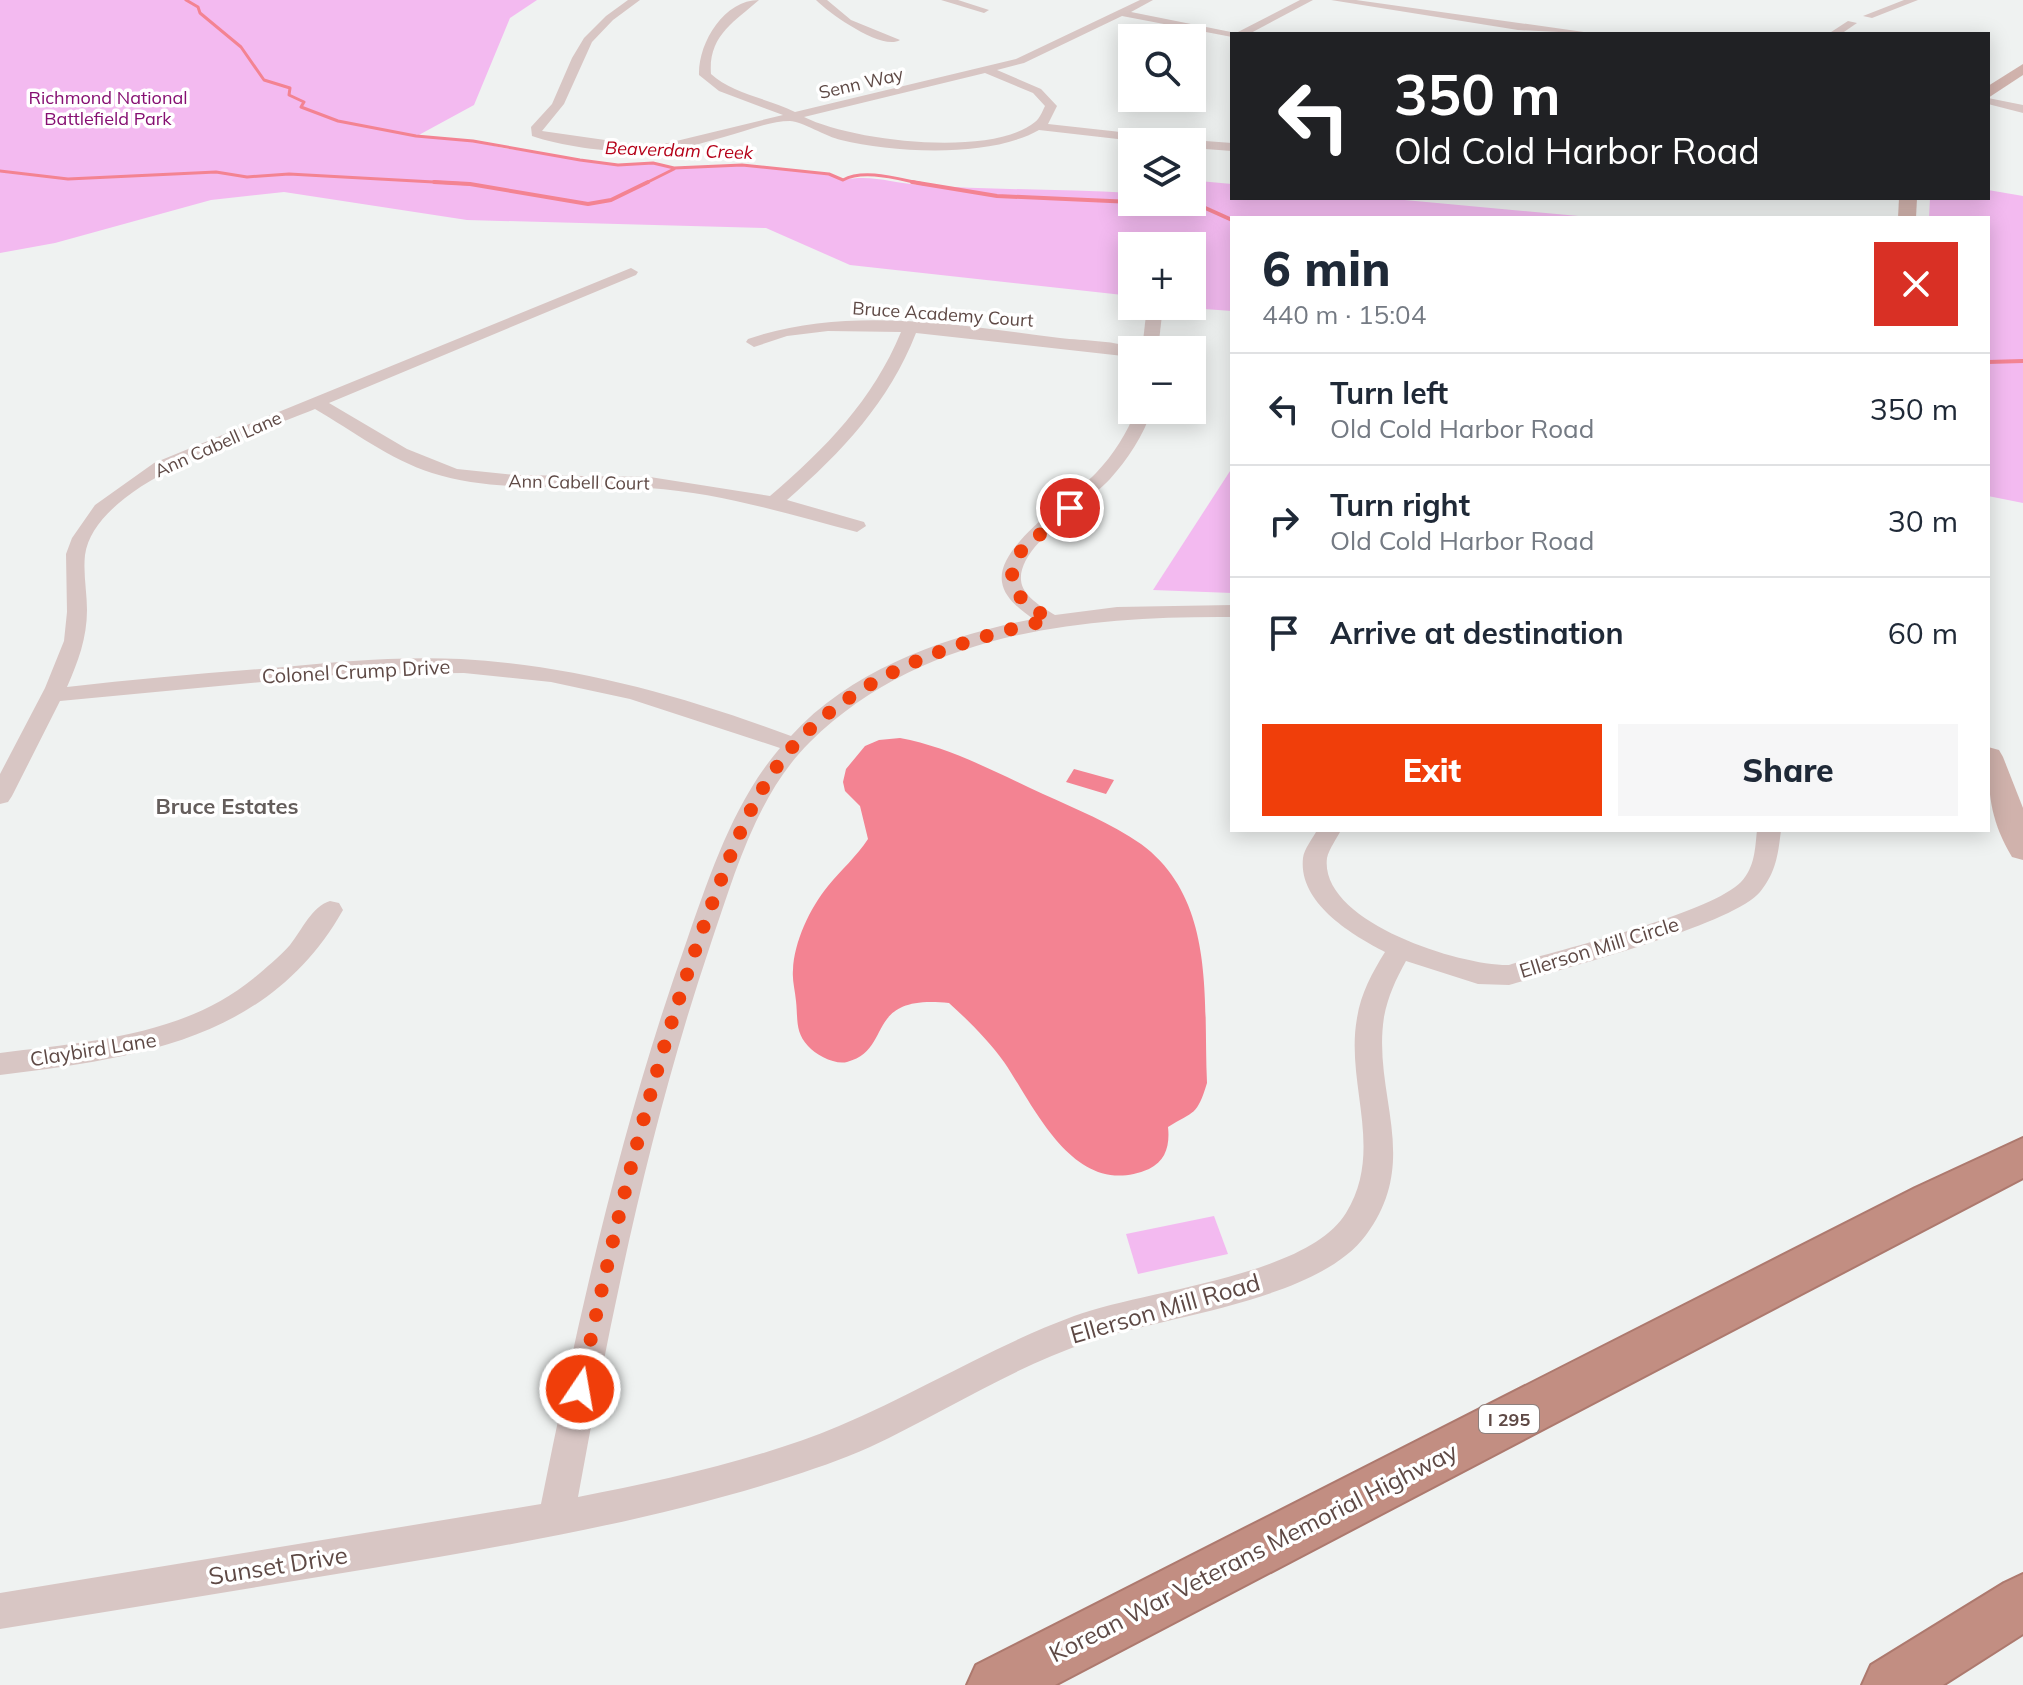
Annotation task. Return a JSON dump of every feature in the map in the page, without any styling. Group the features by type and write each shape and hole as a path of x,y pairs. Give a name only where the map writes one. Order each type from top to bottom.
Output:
{"highway":[{"name":"Korean War Veterans Memorial Highway","path":"996,1685 2023,1157"},
{"path":"1891,1685 2023,1602"}],"main road":[{"path":"1990,92 2023,68"},
{"path":"1990,762 2023,849"}],"street":[{"name":"Senn Way","path":"635,0 609,18 586,42 557,109 536,130 547,137 660,149 1033,57 1148,0"},
{"path":"754,0 715,34 706,50 703,71 714,84 768,104 792,118 844,137 918,146 1000,140 1038,126 1118,135"},
{"path":"821,0 847,22 895,40"},
{"path":"946,0 984,10"},
{"path":"1245,32 1308,0"},
{"path":"1336,0 1568,32"},
{"path":"1868,16 1913,0"},
{"path":"1122,13 1230,34"},
{"path":"1836,32 1852,23"},
{"path":"988,70 1037,91 1048,101 1050,112 1038,126"},
{"path":"1990,101 2023,109"},
{"path":"1206,145 1230,147"},
{"name":"Ann Cabell Lane","path":"0,796 70,654 79,616 75,556 80,541 101,511 135,482 160,467 631,272"},
{"name":"Bruce Academy Court","path":"754,342 769,334 799,328 910,330 1118,351"},
{"path":"776,500 814,468 867,411 895,367 910,330"},
{"name":"Ann Cabell Court","path":"315,402 420,462 454,474 501,480 664,483 776,500 857,526"},
{"path":"1049,620 1021,598 1012,583 1013,565 1029,542 1070,508 1120,455 1137,424"},
{"path":"556,1519 613,1233 648,1097 683,984 731,857 755,800 794,745 845,701 906,665 977,638 1049,620 1127,611 1230,611"},
{"name":"Colonel Crump Drive","path":"52,695 339,668 462,666 577,680 644,693 794,745"},
{"name":"Ellerson Mill Circle","path":"1328,832 1320,843 1315,869 1317,882 1329,901 1368,930 1401,948 1429,960 1481,975 1509,975 1570,958 1693,918 1731,902 1750,888 1765,866 1769,832"},
{"name":"Claybird Lane","path":"0,1064 152,1042 215,1019 264,988 313,937 330,910"},
{"name":"Ellerson Mill Road","path":"556,1519 625,1505 832,1446 1078,1329 1158,1305 1279,1275 1322,1257 1355,1227 1371,1202 1379,1179 1377,1102 1368,1055 1367,1027 1378,981 1401,948"},
{"name":"Sunset Drive","path":"0,1611 556,1519"}],"green space":[{"name":"Richmond National Battlefield Park","path":"0,0 537,0 510,18 474,105 417,136 473,141 618,165 653,163 674,168 742,165 829,174 843,180 863,178 947,187 1118,193 1118,216 1206,216 1206,182 1230,184 1230,200 1405,200 1578,216 1230,216 1230,311 1206,309 1206,232 1118,232 1118,294 850,265 766,228 467,220 284,192 211,200 55,243 0,253"},
{"path":"1990,190 2023,196 2023,503 1990,496 1990,216 1929,216 1930,200 1990,200"},
{"path":"1230,471 1230,593 1153,590"},
{"path":"1214,1216 1228,1254 1138,1274 1126,1234"}],"shaded area":[{"path":"900,738 973,762 1118,829 1141,844 1165,867 1183,893 1201,954 1207,1083 1194,1111 1168,1127 1166,1152 1155,1166 1123,1176 1100,1172 1079,1162 1044,1125 992,1046 949,1003 922,1002 903,1007 891,1014 862,1055 847,1062 826,1058 811,1049 801,1036 793,978 800,937 821,895 868,839 860,806 845,791 843,782 846,769 865,746 879,740"},
{"path":"1074,769 1114,780 1106,794 1066,782"}],"waterway":[{"name":"Beaverdam Creek","path":"186,0 198,7 200,13 241,47 264,80 290,88 289,95 304,102 301,107 338,121 416,136 473,141 618,165 653,163 674,168 742,165 829,174 843,180 872,175 923,184"},
{"path":"648,182 674,169"},
{"path":"0,171 68,179 216,172 247,177 289,174 470,184"},
{"path":"434,182 470,184"},
{"path":"470,184 588,204 611,200 648,182"},
{"path":"644,184 648,182"},
{"name":"Beaverdam Creek","path":"912,182 923,184"},
{"name":"Beaverdam Creek","path":"923,184 997,196 1118,201"},
{"name":"Beaverdam Creek","path":"1206,208 1230,219"},
{"name":"Beaverdam Creek","path":"1990,362 2023,361"}],"district":[{"name":"Bruce Estates","path":"227,806"}],"route":[{"path":"580,1389 613,1233 648,1097 683,984 755,800 803,736 829,713 874,682 958,644 1049,620 1021,598 1012,583 1013,565 1029,542 1070,508"}]}
